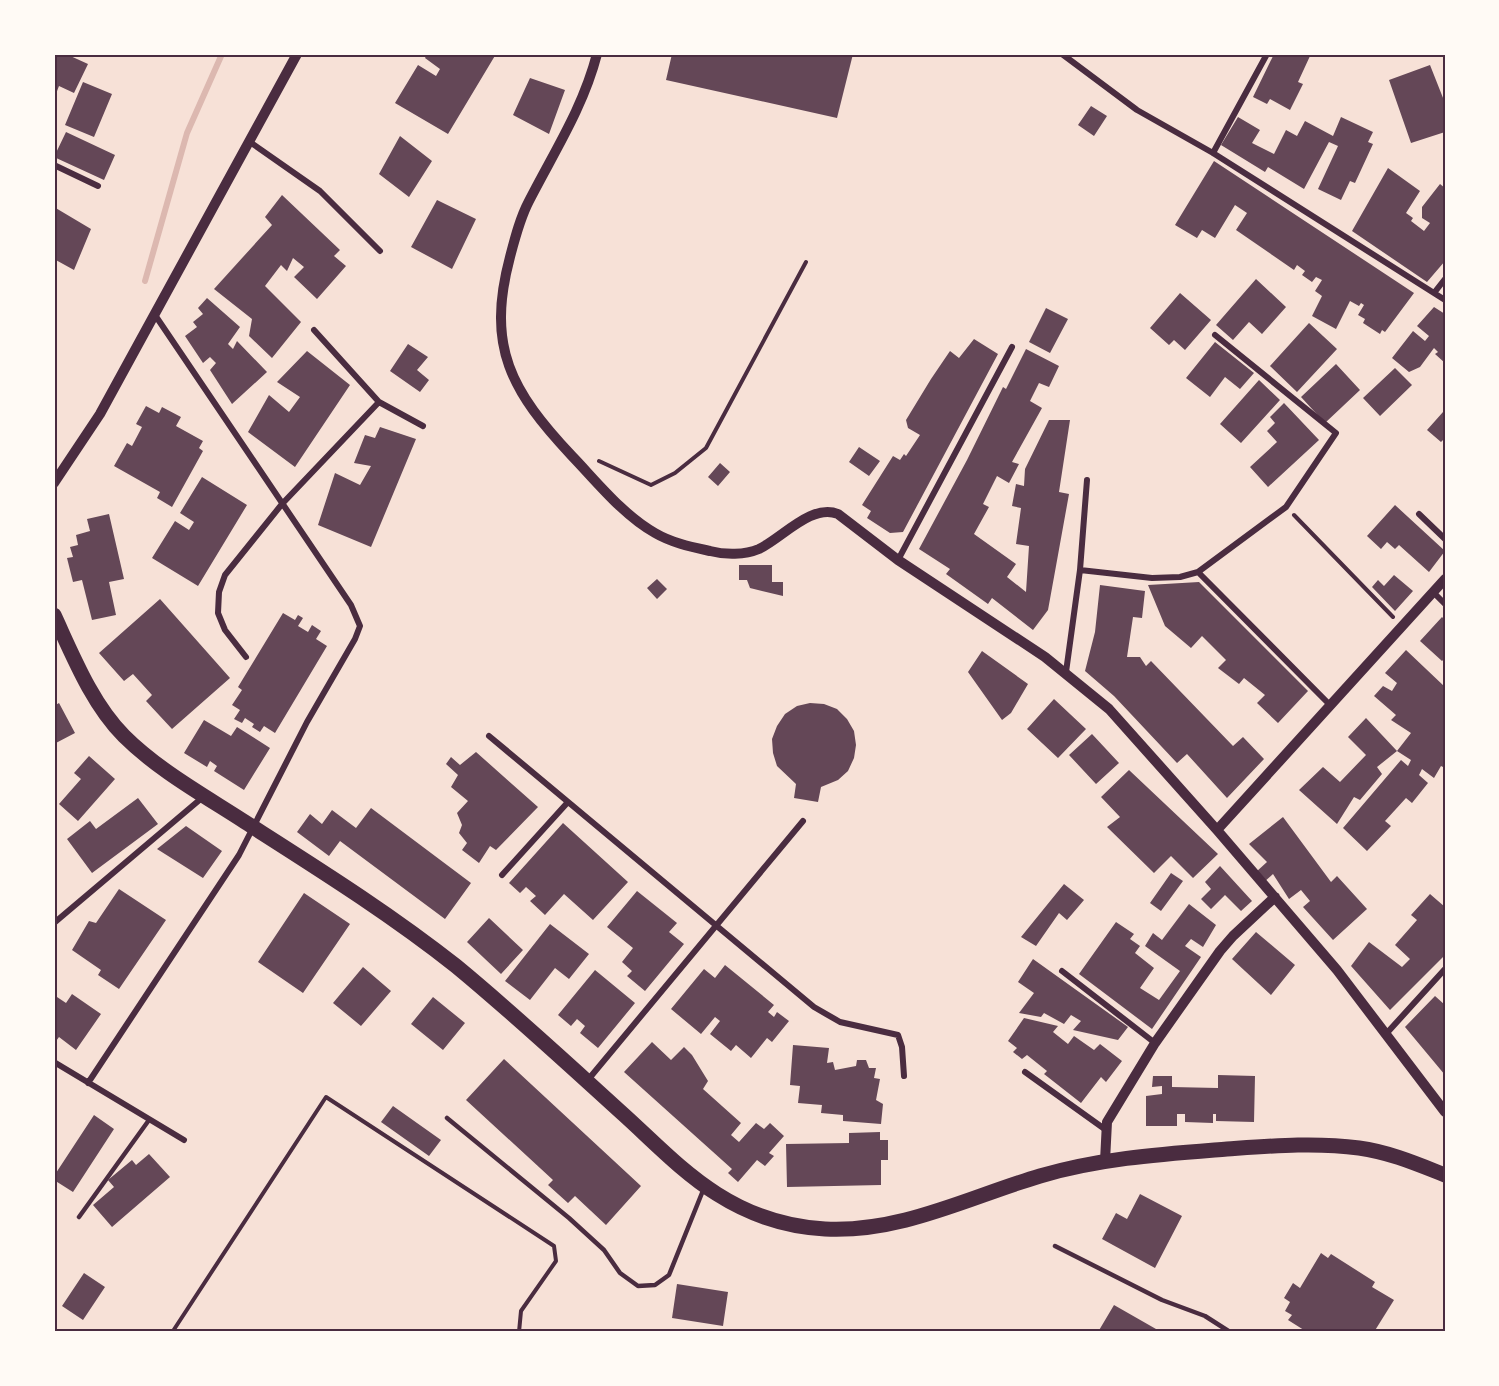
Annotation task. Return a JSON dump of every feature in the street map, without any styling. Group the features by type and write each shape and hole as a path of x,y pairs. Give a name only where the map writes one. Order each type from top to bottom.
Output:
{"main road":[{"path":"54,615 95,697 113,724 141,751 204,796 414,934 457,967 705,1186 730,1202 763,1217 805,1228 842,1230 903,1222 1038,1177 1105,1161 1252,1148 1333,1146 1378,1151 1445,1174"}],"street":[{"path":"54,483 100,414 297,54"},
{"path":"597,54 591,79 575,118 527,204 500,303 501,333 512,373 538,416 567,450 637,520 656,534 676,543 715,552 744,554 771,542 817,512 830,510 898,560 1066,672 1109,709 1275,897 1386,1034 1445,1112"},
{"path":"1062,54 1137,110 1213,153 1445,300"},
{"path":"1213,153 1267,54"},
{"path":"250,142 320,191 380,251"},
{"path":"54,165 98,186"},
{"path":"1434,293 1445,279"},
{"path":"88,1083 239,855 303,729 355,639 360,626 351,605 154,315"},
{"path":"314,330 379,402 423,426"},
{"path":"1080,570 1152,578 1180,577 1198,572 1286,507 1336,433 1215,335"},
{"path":"898,560 1012,348"},
{"path":"246,657 222,623 218,605 219,592 227,571 282,504 379,402"},
{"path":"1066,672 1080,570 1087,480"},
{"path":"1419,514 1445,538"},
{"path":"1198,572 1330,705"},
{"path":"1217,830 1445,579"},
{"path":"1433,592 1445,604"},
{"path":"489,736 827,1016 853,1026 898,1035 902,1047 904,1076"},
{"path":"54,923 204,796"},
{"path":"502,875 568,802"},
{"path":"587,1081 803,821"},
{"path":"1105,1161 1106,1130 1113,1108 1155,1043 1220,951 1275,897"},
{"path":"1386,1034 1445,969"},
{"path":"1062,971 1155,1043"},
{"path":"54,1062 184,1140"},
{"path":"1025,1072 1106,1130"}],"lane":[{"path":"447,1118 569,1218 604,1250 620,1273 638,1286 655,1285 669,1275 705,1186"},
{"path":"79,1217 149,1120"},
{"path":"1055,1246 1162,1300 1204,1316 1230,1332"}],"path":[{"path":"567,450 579,452 651,485 675,473 706,448 806,262"},
{"path":"1286,507 1402,626"},
{"path":"173,1331 326,1097 554,1246 556,1261 521,1311 519,1332"}],"building":[{"path":"54,54 66,54 88,64 74,93 59,86 54,99"},
{"path":"427,54 496,54 448,134 395,103 418,65 436,76 440,69 425,58"},
{"path":"672,54 853,54 837,118 666,80"},
{"path":"1274,54 1310,56 1298,82 1303,84 1290,110 1270,99 1267,104 1253,97"},
{"path":"1430,65 1445,103 1445,132 1411,143 1389,80"},
{"path":"530,78 565,90 549,134 513,115"},
{"path":"83,82 112,94 94,137 65,125"},
{"path":"1091,106 1107,116 1094,136 1078,125"},
{"path":"1238,117 1260,130 1252,143 1274,154 1286,130 1297,136 1305,121 1333,136 1341,117 1373,132 1368,142 1373,144 1355,183 1350,181 1341,200 1318,189 1338,146 1329,142 1304,189 1268,167 1265,172 1221,145"},
{"path":"66,132 115,155 104,180 54,157"},
{"path":"400,136 432,161 409,197 379,174"},
{"path":"1214,161 1414,293 1385,332 1382,330 1380,334 1363,323 1365,319 1358,315 1364,305 1361,303 1359,306 1350,301 1336,329 1312,316 1322,296 1315,291 1322,280 1316,277 1312,282 1302,275 1305,271 1297,265 1294,270 1236,230 1247,213 1235,205 1215,238 1202,230 1197,238 1175,225"},
{"path":"1388,168 1420,191 1406,213 1413,218 1411,221 1424,231 1430,223 1422,218 1422,207 1440,184 1445,188 1445,261 1427,282 1352,231"},
{"path":"282,195 340,250 334,256 346,266 317,299 294,277 304,267 293,258 287,271 281,265 265,286 301,322 272,358 249,336 252,319 214,289 272,225 265,217"},
{"path":"437,200 476,219 452,269 411,247"},
{"path":"54,207 91,229 74,270 54,259"},
{"path":"1256,279 1286,307 1262,334 1249,322 1233,340 1216,325"},
{"path":"1180,293 1211,320 1185,350 1174,340 1169,345 1150,328"},
{"path":"207,298 240,327 228,344 233,349 237,341 267,372 232,404 210,370 216,363 210,357 203,363 185,336 197,327 193,322 203,314 198,308"},
{"path":"1434,307 1445,314 1445,363 1435,354 1438,352 1434,348 1420,367 1409,372 1392,358 1413,331 1425,341 1429,336 1417,326"},
{"path":"1046,308 1068,319 1050,353 1029,342"},
{"path":"1309,323 1337,349 1297,392 1270,366"},
{"path":"974,339 998,354 903,532 890,533 867,518 871,511 862,505 893,456 900,460 904,454 906,456 920,435 908,428 906,420 931,379 950,351 959,358"},
{"path":"1215,342 1254,373 1240,389 1225,377 1210,397 1186,378"},
{"path":"408,344 428,357 417,370 429,380 420,392 390,371"},
{"path":"1026,349 1059,366 1049,387 1039,383 1030,401 1042,408 1012,462 1019,464 1009,483 997,476 983,504 989,507 974,534 1016,564 1007,577 1026,592 1029,546 1016,544 1021,508 1012,506 1016,484 1024,486 1025,469 1049,420 1070,420 1059,492 1069,494 1048,610 1033,630 992,598 988,604 946,574 950,569 919,549 1003,387 1006,389"},
{"path":"307,351 350,385 295,467 248,432 269,395 289,412 300,397 277,382"},
{"path":"1336,364 1360,390 1325,423 1301,397"},
{"path":"1395,368 1412,385 1380,416 1363,398"},
{"path":"1259,380 1280,400 1241,443 1220,424"},
{"path":"1284,403 1319,440 1268,487 1250,467 1277,442 1267,431 1275,423 1270,417"},
{"path":"146,406 159,413 162,407 181,417 176,426 203,441 199,448 203,451 172,507 157,498 160,492 114,466 127,443 132,446 142,427 136,424"},
{"path":"1443,412 1445,438 1441,442 1427,430"},
{"path":"380,427 416,439 371,547 318,525 335,473 360,485 371,466 354,463 365,435 375,438"},
{"path":"859,447 880,461 869,476 849,462"},
{"path":"720,463 730,472 718,486 708,477"},
{"path":"202,477 247,505 198,586 152,558 175,521 189,530 194,522 180,513"},
{"path":"1395,505 1445,551 1429,572 1399,545 1395,549 1387,542 1381,549 1367,536"},
{"path":"109,514 124,579 109,582 116,615 92,620 82,580 73,582 67,558 73,557 70,547 78,545 76,535 90,531 87,519"},
{"path":"739,565 772,565 772,582 783,582 783,596 750,588 747,580 739,580"},
{"path":"1394,575 1413,591 1395,611 1372,587 1378,580 1384,586"},
{"path":"657,579 667,589 657,599 647,588"},
{"path":"1199,582 1308,691 1278,723 1257,703 1265,695 1244,678 1239,684 1218,668 1226,660 1202,636 1191,648 1165,626 1148,585"},
{"path":"1100,585 1145,591 1142,618 1133,617 1127,657 1140,657 1146,666 1151,661 1233,746 1243,737 1264,759 1227,798 1187,754 1177,763 1114,696 1085,671 1095,632"},
{"path":"160,599 230,678 172,729 146,701 152,695 133,674 124,681 99,653"},
{"path":"283,613 295,620 298,615 303,618 298,626 308,632 312,625 321,631 316,639 327,646 275,733 264,726 260,732 252,727 254,724 245,718 242,723 234,719 240,710 232,705 242,690 238,687"},
{"path":"1442,617 1445,620 1445,658 1442,661 1420,641"},
{"path":"1406,650 1445,687 1445,768 1441,766 1434,778 1422,769 1419,775 1428,783 1412,803 1406,798 1385,821 1391,826 1367,851 1343,828 1401,760 1408,766 1411,760 1397,751 1411,733 1391,720 1396,715 1374,696 1383,686 1392,691 1397,683 1385,673"},
{"path":"982,651 1028,684 1011,713 1002,720 968,672"},
{"path":"1054,699 1086,729 1058,758 1027,729"},
{"path":"59,703 75,733 54,744 54,706"},
{"path":"810,703 824,704 837,709 854,731 856,745 854,758 848,771 838,780 821,787 818,802 794,798 796,784 777,766 773,753 772,739 785,714 797,706"},
{"path":"1366,718 1397,751 1377,767 1382,774 1360,800 1354,797 1337,824 1299,790 1323,767 1340,782 1366,755 1348,737"},
{"path":"204,720 231,736 237,727 270,748 244,790 214,771 217,766 210,761 207,767 184,753"},
{"path":"1092,734 1119,763 1096,784 1069,755"},
{"path":"476,752 538,807 496,850 490,846 479,863 462,850 467,843 459,833 462,825 457,813 468,801 451,787 458,775 446,764 451,757 460,765"},
{"path":"89,756 115,779 78,821 59,804 81,779 74,773"},
{"path":"1129,770 1218,854 1193,878 1171,856 1154,873 1107,827 1120,817 1101,797"},
{"path":"138,798 158,824 92,873 67,839 90,821 96,829"},
{"path":"371,808 471,883 445,919 340,841 329,856 297,832 310,814 322,824 332,810 356,828"},
{"path":"1283,817 1331,882 1337,876 1367,909 1333,940 1303,907 1310,901 1301,890 1289,899 1273,874 1264,882 1256,872 1267,862 1249,844"},
{"path":"563,823 628,882 593,920 564,894 545,915 530,901 536,896 526,887 520,893 509,883"},
{"path":"186,826 222,851 203,878 157,849"},
{"path":"1220,866 1252,901 1241,911 1225,895 1211,909 1201,899 1211,889 1205,882"},
{"path":"1171,873 1183,881 1161,911 1150,903"},
{"path":"1064,884 1084,900 1067,920 1059,913 1036,946 1021,937"},
{"path":"119,889 166,920 119,989 98,975 101,970 72,950 89,921 96,923"},
{"path":"637,891 677,923 669,932 684,944 645,991 627,976 632,971 622,962 633,948 607,927"},
{"path":"304,893 350,924 303,993 258,962"},
{"path":"1430,894 1445,907 1445,955 1390,1010 1351,966 1369,942 1402,967 1410,959 1395,945 1417,920 1411,915"},
{"path":"1189,904 1216,925 1203,947 1191,939 1185,946 1201,957 1152,1029 1079,974 1116,922 1134,934 1130,939 1140,946 1135,953 1154,968 1140,988 1159,1000 1180,971 1145,946 1153,933 1162,940"},
{"path":"489,918 523,950 501,974 467,942"},
{"path":"550,924 589,954 569,979 555,968 530,1000 505,981"},
{"path":"1256,932 1295,965 1271,995 1232,959"},
{"path":"1033,959 1128,1027 1118,1040 1073,1030 1081,1021 1071,1015 1064,1024 1044,1013 1041,1017 1019,1013 1034,993 1018,982"},
{"path":"725,965 774,1005 768,1012 774,1017 777,1012 789,1021 772,1042 767,1038 751,1058 736,1045 731,1051 710,1034 720,1021 715,1017 701,1034 671,1009 704,969 715,978"},
{"path":"363,967 391,991 361,1026 333,1003"},
{"path":"595,970 635,1003 598,1048 580,1033 585,1026 577,1019 571,1026 558,1015"},
{"path":"72,994 101,1014 76,1050 59,1037 54,1044 54,995 66,1003"},
{"path":"1435,996 1445,1005 1445,1075 1405,1027"},
{"path":"433,997 465,1023 443,1050 411,1024"},
{"path":"1024,1018 1058,1026 1053,1032 1068,1044 1074,1036 1094,1050 1100,1044 1122,1061 1106,1082 1101,1077 1081,1103 1044,1074 1047,1071 1027,1055 1022,1059 1013,1052 1017,1048 1008,1041"},
{"path":"652,1042 671,1060 684,1047 692,1055 708,1081 703,1089 741,1123 731,1135 739,1142 756,1123 764,1129 770,1123 784,1136 769,1153 774,1156 765,1166 757,1160 738,1182 728,1173 732,1169 624,1072"},
{"path":"793,1045 829,1048 827,1063 833,1062 835,1070 856,1066 857,1060 866,1060 869,1068 876,1068 874,1078 880,1079 876,1100 883,1104 881,1124 843,1121 843,1115 821,1113 822,1105 798,1103 800,1086 790,1085"},
{"path":"504,1059 641,1186 606,1225 575,1196 568,1203 548,1185 553,1180 466,1100"},
{"path":"1218,1075 1255,1076 1254,1122 1216,1121 1216,1114 1213,1114 1213,1123 1185,1122 1185,1114 1177,1114 1177,1126 1146,1126 1146,1096 1162,1094 1162,1086 1152,1087 1153,1076 1172,1076 1172,1087 1218,1088"},
{"path":"393,1106 441,1140 429,1156 381,1122"},
{"path":"94,1115 114,1129 73,1192 54,1180 54,1176"},
{"path":"880,1132 880,1140 888,1140 888,1160 881,1160 881,1185 787,1187 786,1144 849,1143 849,1133"},
{"path":"149,1154 170,1177 112,1227 93,1205 114,1187 108,1180 132,1160 136,1165"},
{"path":"1140,1194 1182,1216 1155,1268 1102,1239 1116,1213 1127,1219"},
{"path":"1321,1253 1328,1258 1331,1254 1375,1282 1372,1287 1394,1300 1374,1332 1307,1332 1288,1320 1292,1315 1285,1311 1290,1302 1284,1298 1293,1283 1300,1288"},
{"path":"84,1273 105,1287 83,1320 62,1306"},
{"path":"677,1284 728,1292 723,1326 672,1318"},
{"path":"1114,1305 1156,1329 1154,1332 1098,1332"}],"waterway":[{"path":"145,281 187,133 222,54"}]}
